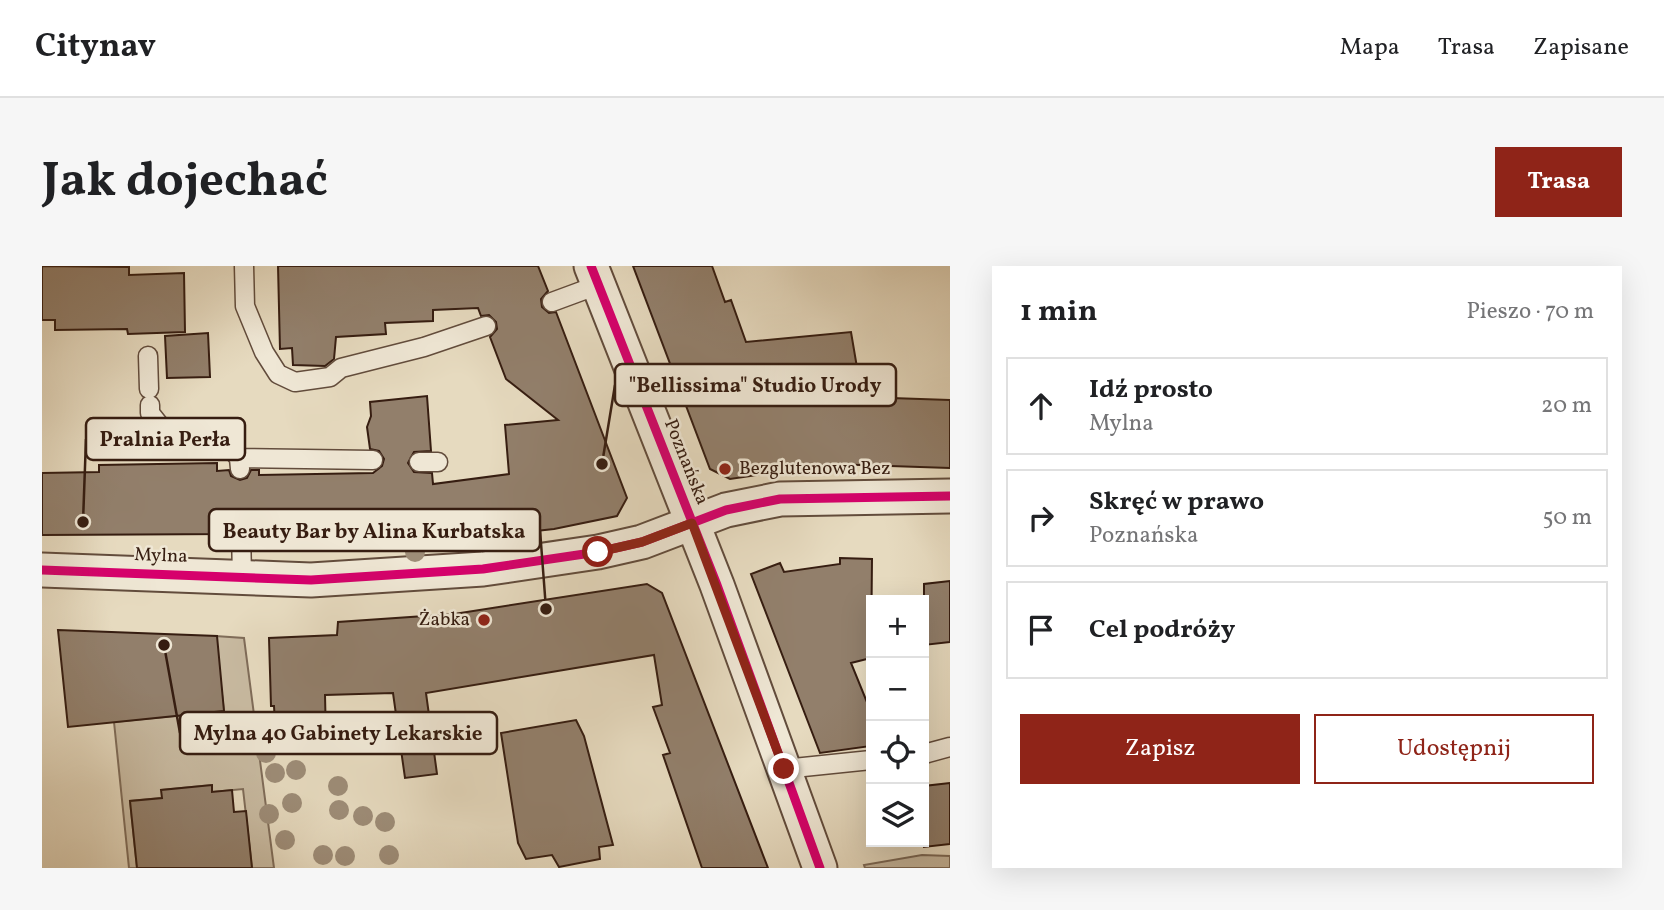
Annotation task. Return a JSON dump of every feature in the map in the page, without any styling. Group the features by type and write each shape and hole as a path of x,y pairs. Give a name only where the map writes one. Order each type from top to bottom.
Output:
{"street":[{"name":"Poznańska","path":"594,276 692,523 820,868"},
{"name":"Mylna","path":"42,570 361,579 484,569 609,550 642,542 726,510 780,499 950,496"}],"lane":[{"path":"244,266 245,306 264,352 278,374 295,382 330,377 341,368 424,347 486,326"},
{"path":"552,302 594,276"},
{"path":"148,356 150,413 173,442 226,443 240,464 373,460"},
{"path":"419,462 438,462"},
{"path":"241,531 242,577"},
{"path":"929,753 950,747"},
{"path":"784,769 866,761"}],"shaded area":[{"path":"215,636 244,638 274,868 252,868 243,789 212,792 211,785 162,790 162,798 130,801 137,868 129,868 114,722 224,711"},
{"path":"922,855 950,856 950,868 865,868 864,865"}],"building":[{"path":"42,266 129,267 129,275 184,273 185,332 128,334 127,329 55,330 55,320 42,320"},
{"path":"278,266 538,266 548,291 541,299 542,307 549,313 556,312 627,498 617,516 554,529 464,539 259,544 260,533 252,533 250,525 241,520 231,525 230,534 42,535 42,473 99,472 99,465 217,463 217,471 229,470 231,476 240,480 247,478 251,470 259,470 259,475 373,473 382,466 384,459 379,451 370,449 367,427 371,416 370,402 427,396 431,451 414,452 408,463 414,472 432,473 433,484 509,474 505,425 558,420 506,379 490,337 497,329 496,322 489,315 481,316 478,308 433,310 433,321 385,323 386,334 336,337 334,359 325,366 293,365 292,348 280,349"},
{"path":"633,266 712,266 725,302 731,300 746,342 851,332 862,397 950,400 950,468 830,464 730,479 710,469"},
{"path":"208,333 210,377 167,378 165,336"},
{"path":"840,558 872,559 872,595 866,595 866,659 851,663 866,700 866,747 820,753 751,574 780,563 784,572 840,564"},
{"path":"950,581 950,642 929,644 929,595 924,595 924,584"},
{"path":"647,584 662,593 768,868 702,868 663,755 670,753 653,707 662,705 654,655 426,693 437,774 405,778 393,693 325,695 326,738 276,741 274,706 271,706 269,638 337,635 338,622 454,614"},
{"path":"58,630 217,636 224,711 68,727"},
{"path":"576,720 584,736 613,845 599,847 600,859 559,867 552,855 526,859 518,843 501,733"},
{"path":"950,783 950,844 929,846 929,785"},
{"path":"212,785 212,792 232,790 234,812 246,811 252,868 137,868 130,801 162,798 161,790"}],"cycle path":[{"path":"591,266 717,585 820,868"},
{"path":"42,570 311,580 483,569 598,552 642,542 726,510 780,499 950,496"}],"place":[{"name":"\"Bellissima\" Studio Urody","path":"602,464"},
{"name":"Bezglutenowa Bez","path":"725,469"},
{"name":"Pralnia Perła","path":"83,522"},
{"name":"Beauty Bar by Alina Kurbatska","path":"546,609"},
{"name":"Żabka","path":"484,620"},
{"name":"Mylna 40 Gabinety Lekarskie","path":"164,645"}],"route":[{"path":"598,552 642,542 692,523 784,769"}]}
